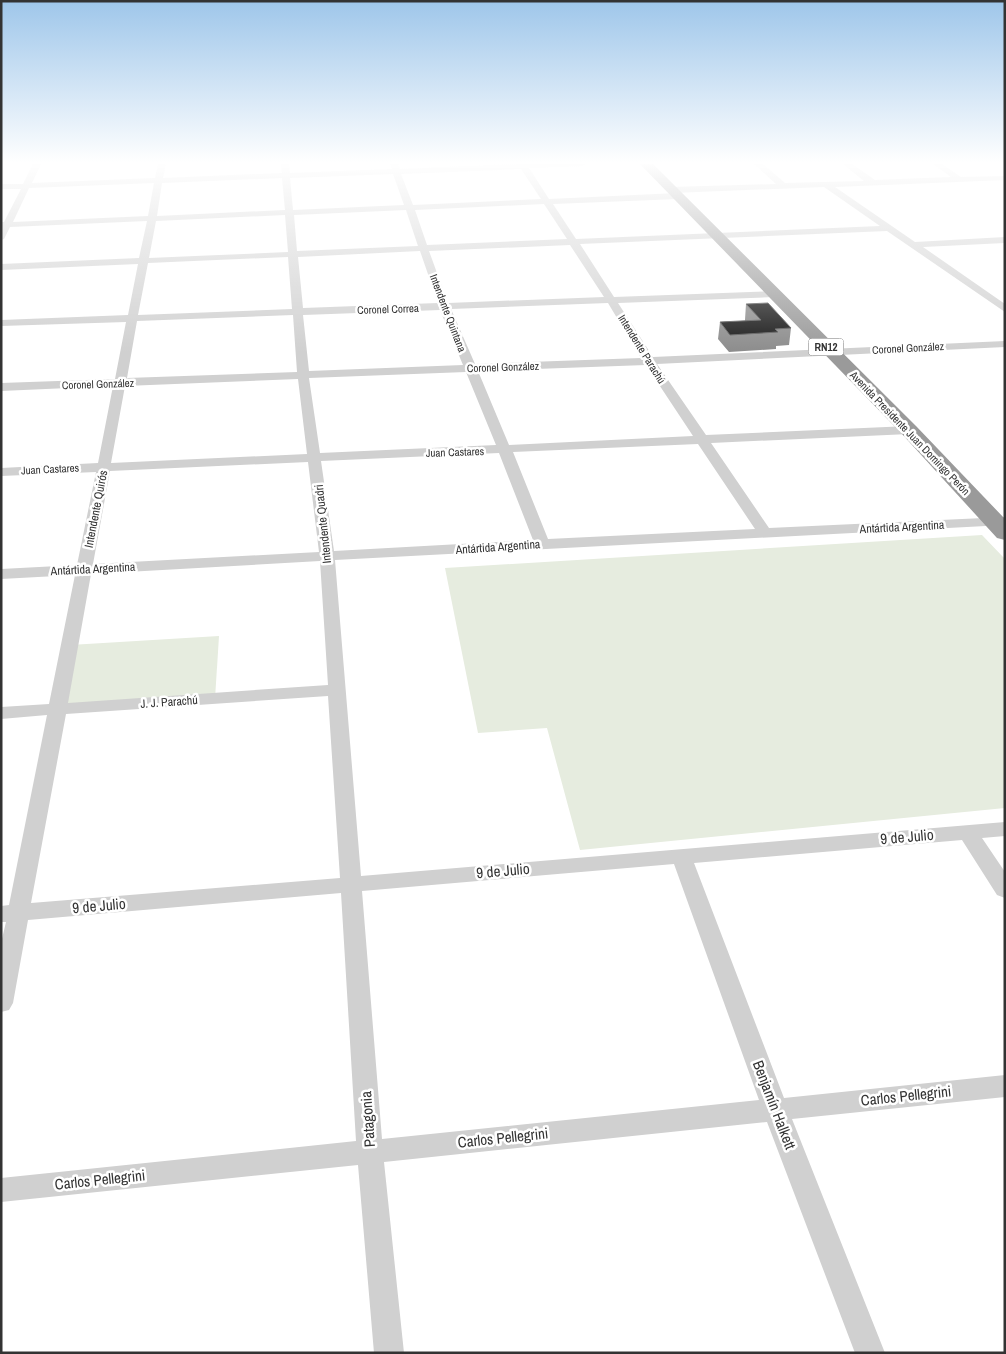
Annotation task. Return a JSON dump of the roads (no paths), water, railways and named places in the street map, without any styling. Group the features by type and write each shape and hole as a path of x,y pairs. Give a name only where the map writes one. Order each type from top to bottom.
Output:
{"highway":[{"name":"Avenida Presidente Juan Domingo Perón","path":"708,227 1001,525"}],"street":[{"name":"Intendente Quirós","path":"1,1003 10,913 58,709 150,227"},
{"name":"Intendente Quadri","path":"291,227 303,375 327,556 352,884"},
{"name":"Intendente Quintana","path":"417,227 444,306 505,450 542,544"},
{"name":"Intendente Parachú","path":"564,227 649,361 765,533"},
{"path":"1,267 890,228 1005,309"},
{"path":"914,245 1005,240"},
{"name":"Coronel Correa","path":"1,323 774,294"},
{"name":"Coronel González","path":"1,387 470,369 1005,344"},
{"name":"Juan Castares","path":"1,472 909,430"},
{"name":"Antártida Argentina","path":"1,574 765,533 1001,525"},
{"name":"J. J. Parachú","path":"1,713 338,690"},
{"name":"9 de Julio","path":"10,913 1005,829"},
{"path":"968,832 1005,890"},
{"name":"Benjamín Halkett","path":"681,856 775,1109 870,1353"},
{"name":"Patagonia","path":"352,884 370,1152 389,1353"},
{"name":"Carlos Pellegrini","path":"1,1190 1005,1086"}]}
